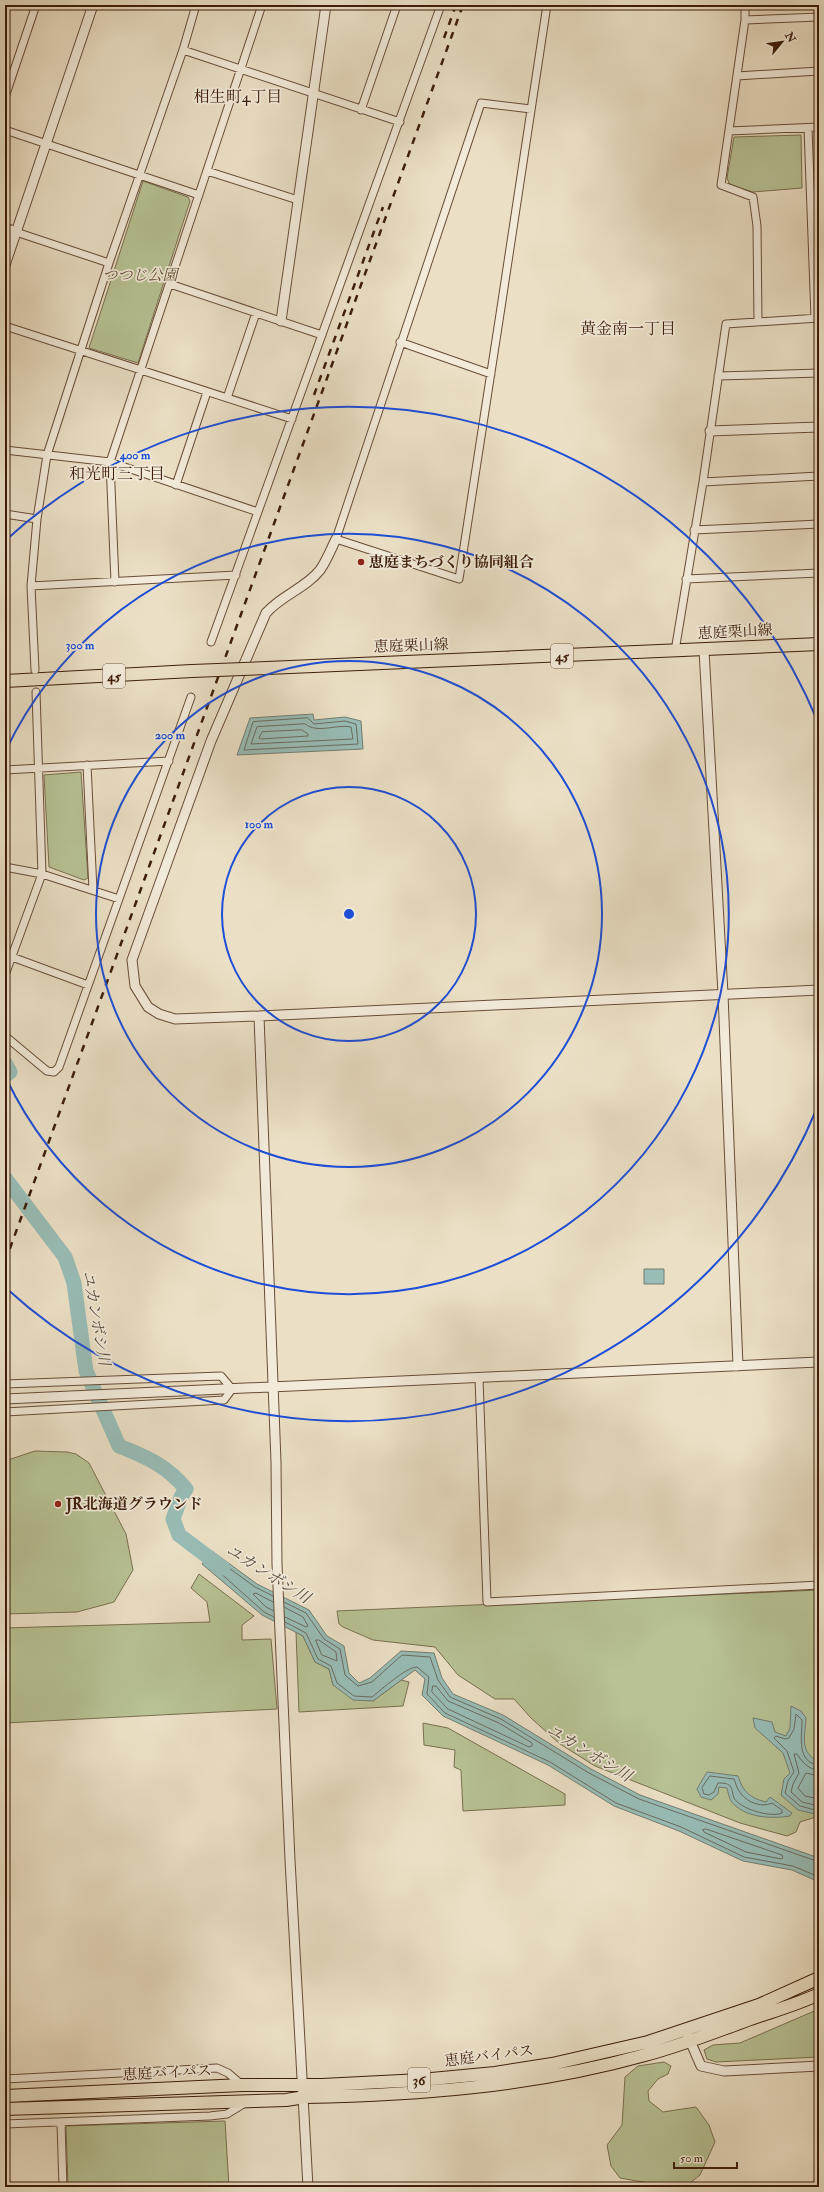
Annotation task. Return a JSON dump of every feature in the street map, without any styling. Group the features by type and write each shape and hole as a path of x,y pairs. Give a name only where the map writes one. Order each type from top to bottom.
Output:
{"main road":[{"name":"恵庭栗山線","path":"5,681 192,671 819,644"},
{"name":"恵庭バイパス","path":"5,2109 286,2100 303,2091 495,2073 552,2064 610,2052 648,2042 759,2005 819,1978"},
{"name":"恵庭バイパス","path":"5,2096 242,2085 303,2091 424,2093 520,2082 607,2065 690,2041 819,1994"}],"street":[{"path":"5,97 36,5"},
{"path":"5,265 92,5"},
{"path":"35,670 31,586 37,519 47,455 82,351 109,263 183,50 196,5"},
{"path":"115,582 110,462 262,5"},
{"path":"281,321 326,5"},
{"path":"361,110 397,5"},
{"path":"211,642 441,5"},
{"path":"336,538 459,579 547,5"},
{"path":"745,5 745,20 721,185 753,197 757,226 758,322"},
{"path":"745,20 819,17"},
{"path":"183,50 400,122"},
{"path":"737,76 819,71"},
{"path":"532,109 481,103 400,342 336,538 327,559 320,570 299,588 276,602 266,613 211,741 132,960 134,986 148,1007 159,1014 175,1019 819,990"},
{"path":"728,131 819,127"},
{"path":"675,651 703,482 726,324 817,318 808,128"},
{"path":"5,130 46,142 199,195"},
{"path":"207,171 298,200"},
{"path":"5,228 109,263"},
{"path":"170,284 322,335"},
{"path":"227,398 256,313"},
{"path":"5,326 292,419"},
{"path":"400,342 491,374"},
{"path":"718,376 819,373"},
{"path":"176,485 207,392"},
{"path":"710,431 819,427"},
{"path":"5,450 110,462 258,512"},
{"path":"703,482 819,476"},
{"path":"5,514 37,519"},
{"path":"694,530 819,524"},
{"path":"686,579 819,573"},
{"path":"31,586 236,575"},
{"path":"704,650 723,994 738,1366"},
{"path":"5,976 42,874 36,692"},
{"path":"5,1036 47,1071 54,1072 59,1067 191,697"},
{"path":"5,770 169,761"},
{"path":"87,766 92,890"},
{"path":"5,867 42,874 119,899"},
{"path":"12,957 88,985"},
{"path":"259,1016 273,1387 278,1592 308,2187"},
{"path":"5,1399 819,1362"},
{"path":"5,1384 221,1376 232,1389"},
{"path":"479,1378 487,1602 819,1585"},
{"path":"5,1412 224,1400 232,1389"},
{"path":"686,2029 701,2066 710,2069 724,2071 819,2066"},
{"path":"5,2079 217,2068 228,2072 242,2085"},
{"path":"5,2124 227,2114 250,2100"},
{"path":"61,2122 63,2187"}],"green space":[{"path":"801,135 802,188 753,192 730,185 727,178 734,137"},
{"name":"つつじ公園","path":"143,181 188,197 190,201 138,363 89,348"},
{"path":"81,772 88,878 84,880 49,867 44,775"},
{"name":"JR北海道グラウンド","path":"35,1451 67,1452 76,1454 89,1463 126,1534 133,1570 114,1602 77,1612 5,1614 5,1461"},
{"path":"199,1574 254,1616 242,1625 242,1640 271,1639 277,1709 5,1723 5,1628 210,1622 207,1602 191,1588"},
{"path":"819,1590 819,1816 800,1822 796,1832 787,1836 740,1823 595,1766 560,1744 531,1718 514,1699 495,1699 458,1675 435,1647 373,1640 339,1624 337,1611"},
{"path":"296,1632 303,1636 315,1662 329,1669 333,1685 373,1701 401,1680 409,1682 403,1706 299,1712"},
{"path":"423,1723 448,1728 565,1794 565,1805 463,1811 461,1770 454,1767 455,1750 424,1745"},
{"path":"819,2009 819,2057 716,2062 707,2059 704,2050 713,2045 740,2043"},
{"path":"664,2062 671,2066 668,2074 658,2079 648,2091 649,2101 663,2112 696,2107 709,2125 715,2142 700,2175 685,2187 671,2187 620,2178 611,2166 607,2145 622,2125 625,2077 638,2066"},
{"path":"225,2121 229,2187 68,2187 66,2126"}],"water":[{"path":"313,714 314,720 345,717 361,721 363,749 237,755 250,718"},
{"path":"644,1269 664,1269 664,1284 644,1284"},
{"path":"212,1551 257,1584 309,1610 327,1636 344,1646 349,1673 359,1683 370,1678 401,1651 434,1653 442,1678 453,1694 503,1715 591,1769 640,1795 819,1858 819,1882 792,1870 743,1861 679,1831 614,1806 548,1765 443,1716 422,1695 425,1679 415,1670 373,1701 353,1700 333,1685 329,1669 315,1662 303,1636 262,1615 202,1564"},
{"path":"791,1706 801,1711 806,1718 804,1738 806,1749 808,1754 819,1762 819,1815 798,1810 781,1795 784,1779 790,1773 783,1753 755,1728 753,1718 772,1722 775,1732 786,1736 790,1728"},
{"path":"707,1772 738,1776 742,1786 748,1794 766,1802 770,1797 792,1813 790,1816 775,1817 750,1814 736,1807 729,1797 727,1788 719,1787 718,1794 711,1800 701,1797 697,1789"}],"waterway":[{"name":"ユカンボシ川","path":"5,1063 10,1072 5,1076"},
{"name":"ユカンボシ川","path":"5,1178 65,1257 74,1283 86,1371 119,1446 139,1454 164,1468 186,1489 181,1497 173,1519 179,1535 223,1568"}],"railway":[{"path":"444,38 456,5"},
{"path":"5,1262 463,5"},
{"path":"314,395 383,207"}],"place":[{"name":"恵庭まちづくり協同組合","path":"361,562"},
{"name":"JR北海道グラウンド","path":"58,1504"}],"district":[{"name":"相生町4丁目","path":"238,97"},
{"name":"黄金南一丁目","path":"628,329"},
{"name":"和光町三丁目","path":"117,474"}]}
